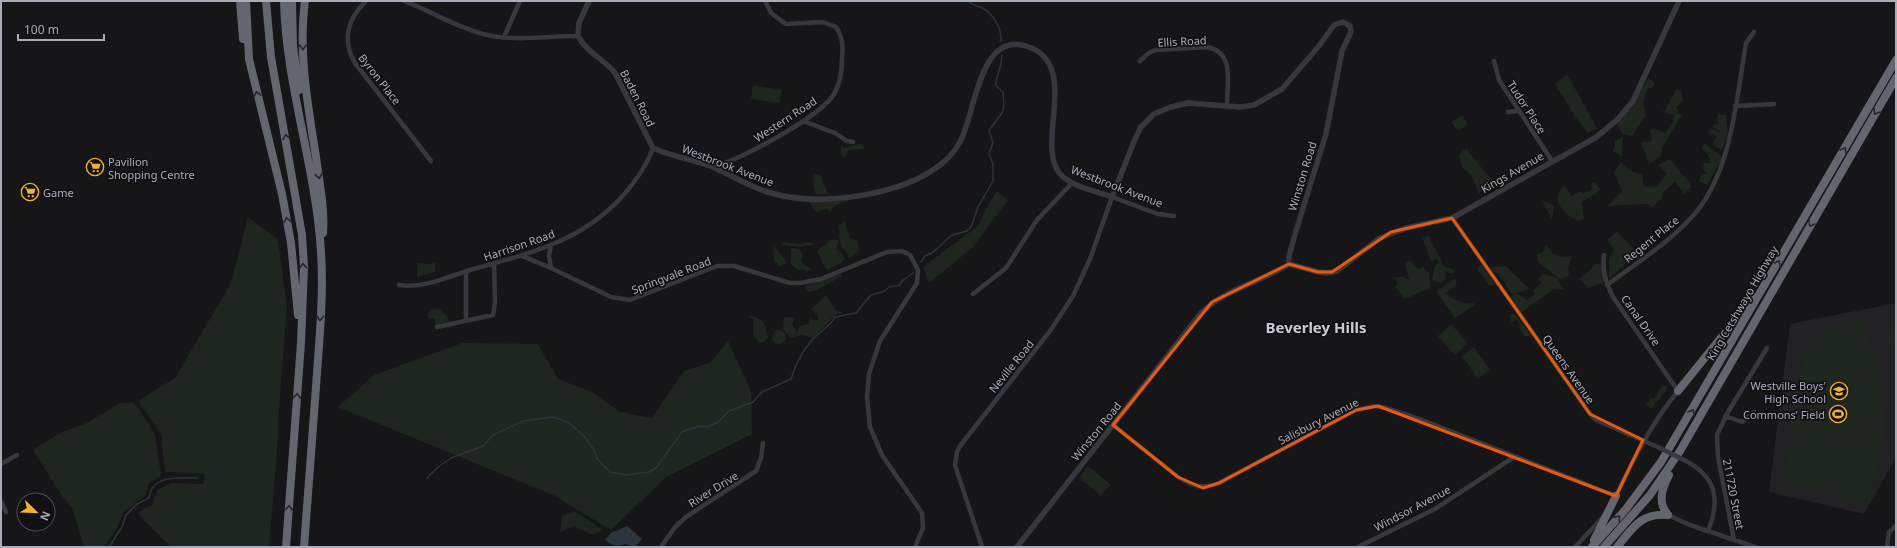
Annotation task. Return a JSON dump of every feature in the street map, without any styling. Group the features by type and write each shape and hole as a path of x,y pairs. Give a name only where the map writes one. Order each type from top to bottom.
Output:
{"highway":[{"path":"240,1 243,41 249,58 282,194 291,243 301,342"},
{"path":"246,1 249,58"},
{"path":"266,1 271,57 302,236 304,287 286,547"},
{"path":"284,1 287,42 317,214 321,251 322,298 304,547"},
{"path":"292,1 293,46 298,82 300,115"},
{"path":"305,1 302,35 304,69 323,203 324,223 321,251"},
{"name":"King Cetshwayo Highway","path":"1592,547 1652,476 1896,60"},
{"name":"King Cetshwayo Highway","path":"1604,547 1634,514 1666,473 1896,78"},
{"path":"1678,391 1697,369 1729,326 1767,282"},
{"path":"1668,515 1663,508 1661,499 1668,475 1750,336 1775,287"},
{"path":"1592,547 1606,514 1616,496"},
{"path":"1617,547 1642,519 1653,514 1668,515"}],"street":[{"name":"Byron Place","path":"366,1 358,8 349,27 347,38 349,53 432,161"},
{"path":"404,1 481,34 504,37 578,36 579,23 589,1"},
{"path":"504,37 520,1"},
{"name":"Western Road","path":"712,167 761,146 803,121 825,104 836,90 842,66 842,37 836,27 828,23 786,24 772,13 765,1"},
{"name":"Kings Avenue","path":"1289,264 1318,272 1332,272 1347,264 1370,243 1392,232 1452,218 1552,161 1596,138 1626,111 1639,90 1679,1"},
{"name":"Winston Road","path":"1017,547 1201,313 1212,302 1243,285 1279,271 1289,264 1289,256 1296,231 1326,134 1342,51 1351,32 1350,26 1343,22 1334,25 1288,83 1273,95 1254,105 1240,107 1188,103 1154,114 1141,127 1134,139 1112,197"},
{"name":"Regent Place","path":"1607,285 1678,231 1706,198 1722,164 1735,106 1746,43 1754,32"},
{"name":"Baden Road","path":"578,36 587,49 609,66 615,73 653,148"},
{"name":"Westbrook Avenue","path":"653,148 712,167 772,194 811,199 838,199 864,194 915,180 945,161 960,142 985,66 991,58 1007,46 1018,44 1038,51 1046,59 1051,68 1055,89 1052,130 1053,158 1059,173 1072,183 1158,214 1174,216"},
{"name":"Ellis Road","path":"1140,61 1149,53 1156,50 1208,47 1215,49 1220,52 1226,60 1227,105"},
{"name":"Tudor Place","path":"1494,61 1496,76 1552,161"},
{"path":"1735,106 1774,104"},
{"path":"1508,112 1519,111"},
{"path":"803,121 835,133 847,141 853,142"},
{"name":"Harrison Road","path":"399,285 408,287 426,283 522,256 551,245 577,232 607,213 640,175 648,163 653,148"},
{"path":"973,294 1006,268 1037,220 1072,183"},
{"name":"Neville Road","path":"982,547 955,465 957,452 998,395 1050,331 1073,296 1090,259 1112,197"},
{"name":"Queens Avenue","path":"1452,218 1590,414 1596,420 1660,448 1684,460 1704,473 1714,492 1714,511 1708,531"},
{"path":"551,245 549,257 551,268"},
{"name":"Springvale Road","path":"522,256 551,268 610,297 630,300 717,266 734,266 784,281 800,283 821,280 887,252 902,251 910,255 918,270 917,283 880,341 869,374 867,397 870,427 882,455 922,513 923,528 915,547"},
{"name":"Canal Drive","path":"1604,255 1604,268 1607,285 1678,391"},
{"path":"437,327 466,320 484,318 494,313 494,263"},
{"path":"466,272 466,320"},
{"name":"211720 Street","path":"1734,540 1717,450 1717,435 1725,416 1767,348"},
{"path":"1616,496 1643,440 1657,416 1678,391"},
{"name":"Salisbury Avenue","path":"1113,425 1187,484 1203,488 1219,483 1360,408 1378,406 1422,420 1616,496"},
{"path":"1725,416 1743,422 1754,412"},
{"name":"River Drive","path":"661,547 675,528 686,517 756,471 761,458 763,443"},
{"path":"1,464 17,455"},
{"name":"Windsor Avenue","path":"1358,547 1435,509 1514,457"},
{"path":"1,501 6,512"},
{"path":"1575,547 1606,514"},
{"path":"1668,515 1708,531 1755,547"},
{"path":"1887,547 1890,530 1896,526"}],"highlighted area":[{"path":"1452,218 1590,414 1643,440 1616,496 1378,406 1356,410 1219,483 1203,488 1178,477 1113,425 1212,302 1289,264 1318,272 1332,272 1391,232"}],"shaded area":[{"path":"1567,74 1597,128 1588,133 1574,115 1555,84"},
{"path":"1648,78 1655,83 1653,87 1648,89 1643,102 1646,115 1632,136 1623,134 1617,125 1641,91"},
{"path":"753,85 782,90 779,103 751,99"},
{"path":"1676,90 1681,90 1683,100 1676,108 1678,110 1677,113 1674,111 1673,115 1668,114 1662,111 1665,110"},
{"path":"1674,112 1682,115 1662,148 1661,156 1649,164 1641,142 1651,141 1652,136 1649,130 1657,129 1665,133 1674,120"},
{"path":"1719,114 1726,115 1728,133 1722,150 1712,145 1717,136 1707,133 1710,129 1720,132 1712,127 1719,124 1716,119"},
{"path":"1462,115 1468,124 1458,131 1451,122"},
{"path":"1623,137 1622,156 1612,151 1615,147 1615,141"},
{"path":"863,143 864,149 849,150 845,158 840,153 842,145 844,148"},
{"path":"1704,143 1721,156 1721,160 1707,185 1699,181 1701,174 1707,174 1703,169 1704,163 1710,163 1710,158 1702,148"},
{"path":"1466,148 1488,176 1496,181 1479,193 1471,175 1462,168 1459,155"},
{"path":"1670,159 1692,186 1684,194 1675,181 1663,193 1662,198 1653,207 1646,204 1607,206 1622,191 1614,173 1621,162 1629,170 1642,175 1644,187 1657,186 1667,174 1658,165"},
{"path":"820,174 828,194 816,195 813,184 814,175"},
{"path":"1594,182 1601,190 1582,202 1584,219 1578,221 1560,206 1558,196 1560,190 1565,185 1571,196 1580,191 1583,193 1591,190 1592,183"},
{"path":"997,191 1008,200 972,248 929,283 923,267 978,226 986,208"},
{"path":"1538,194 1542,201 1552,204 1554,207 1552,219"},
{"path":"855,198 835,206 830,212 827,209 815,212 809,202"},
{"path":"248,217 278,240 287,308 269,547 171,547 137,513 152,505 157,490 171,483 203,484 205,474 165,472 161,434 138,401 175,378 231,283"},
{"path":"844,220 850,238 857,241 860,250 849,258 847,252 841,247 839,234 842,234 840,233 838,225 842,224"},
{"path":"1617,231 1637,253 1609,279 1609,259 1614,250 1607,240"},
{"path":"1428,235 1444,266 1454,270 1452,274 1445,271 1446,279 1440,283 1432,280 1434,268 1439,261 1437,259 1431,261 1423,240 1423,238"},
{"path":"829,240 839,240 836,249 845,258 841,263 828,270 825,268 817,250 827,244"},
{"path":"782,242 799,244 812,242 813,245 800,247 783,245"},
{"path":"773,245 788,263 779,266 774,260"},
{"path":"1546,245 1554,254 1563,257 1572,256 1568,268 1569,276 1560,279 1538,262 1537,254 1543,252"},
{"path":"791,248 800,249 803,256 800,261 811,269 806,272 804,269 798,270 791,264"},
{"path":"1410,260 1418,269 1423,267 1429,273 1430,288 1405,299 1394,286 1397,285 1396,277 1403,277 1409,280 1405,264"},
{"path":"436,262 435,272 417,277 417,263 432,264"},
{"path":"1595,263 1602,265 1604,278 1602,285 1600,283 1589,288 1579,279 1590,271"},
{"path":"1481,264 1495,284 1490,286 1477,269"},
{"path":"1506,266 1529,289 1517,293 1527,300 1535,294 1533,291 1542,282 1538,279 1544,274 1557,278 1563,289 1554,289 1521,313 1511,299 1512,295 1516,293 1512,294 1498,273 1492,272 1491,267"},
{"path":"840,274 842,276 817,290 808,292 805,286"},
{"path":"1455,279 1457,285 1446,293 1459,301 1474,303 1474,305 1455,318 1436,291"},
{"path":"826,295 836,311 842,312 842,314 837,313 813,338 802,335 790,338 783,329 784,317 794,318 792,325 797,332 800,326 809,324 810,316 812,320 818,320 818,317 811,309"},
{"name":"Commons’ Field","path":"1896,303 1896,458 1864,514 1769,492 1790,324"},
{"path":"439,309 448,317 449,322 435,325 435,318 429,319 427,314 432,310"},
{"path":"1514,313 1531,335 1525,337 1519,328 1520,324 1516,320 1511,322 1510,315"},
{"path":"748,316 760,319 764,324 768,337 764,342 760,343 753,335 753,319"},
{"name":"Commons’ Field","path":"1863,316 1881,385 1885,413 1883,446 1875,476 1865,504 1782,480 1794,426 1789,425 1808,340 1846,322"},
{"path":"1451,324 1468,343 1455,355 1438,336"},
{"path":"776,330 782,330 786,334 786,340 782,344 776,344 772,340 772,334"},
{"path":"1896,330 1896,345 1889,347 1885,333"},
{"path":"728,341 751,391 752,434 666,477 611,530 553,495 338,407 374,375 462,343 538,344 558,379 592,392 620,412 652,418 684,371 710,363"},
{"path":"1474,347 1490,370 1478,379 1462,356"},
{"path":"1662,386 1667,386 1666,392 1651,409 1646,405 1651,398 1654,399"},
{"path":"134,402 155,434 161,476 149,483 145,496 123,512 117,528 104,547 84,547 72,508 62,496 33,450 62,432 87,423 120,403"},
{"path":"1088,466 1111,485 1101,496 1079,478"},
{"path":"574,511 603,530 593,535 574,526 560,532 562,516"},
{"path":"627,526 642,539 635,547 625,544 619,546 605,540 611,533"}],"waterway":[{"path":"968,1 973,5 986,10 993,17 1000,31 1001,41"},
{"path":"921,262 925,256 932,253 952,235 967,231 971,227 978,207 993,181 993,164 989,154 993,143 989,130 1002,113 1004,106 1003,92 996,86 1002,55"},
{"path":"427,478 438,467 451,458 483,446 493,435 523,421 554,417 569,423 584,436 594,450 597,459 610,472 626,475 649,472 656,468 682,432 699,426 708,427 718,422 729,411 753,402 762,392 791,379 805,348 830,324 835,317 856,313 871,295 885,291 889,287 900,285 903,280 913,273"},
{"path":"109,547 122,527 126,515 137,504 149,498 151,490 155,485 168,479 198,478"}],"place":[{"name":"Pavilion Shopping Centre","path":"95,167"},
{"name":"Game","path":"30,192"},
{"name":"Westville Boys' High School","path":"1839,391"},
{"name":"Commons’ Field","path":"1838,414"}],"district":[{"name":"Beverley Hills","path":"1316,327"}]}
